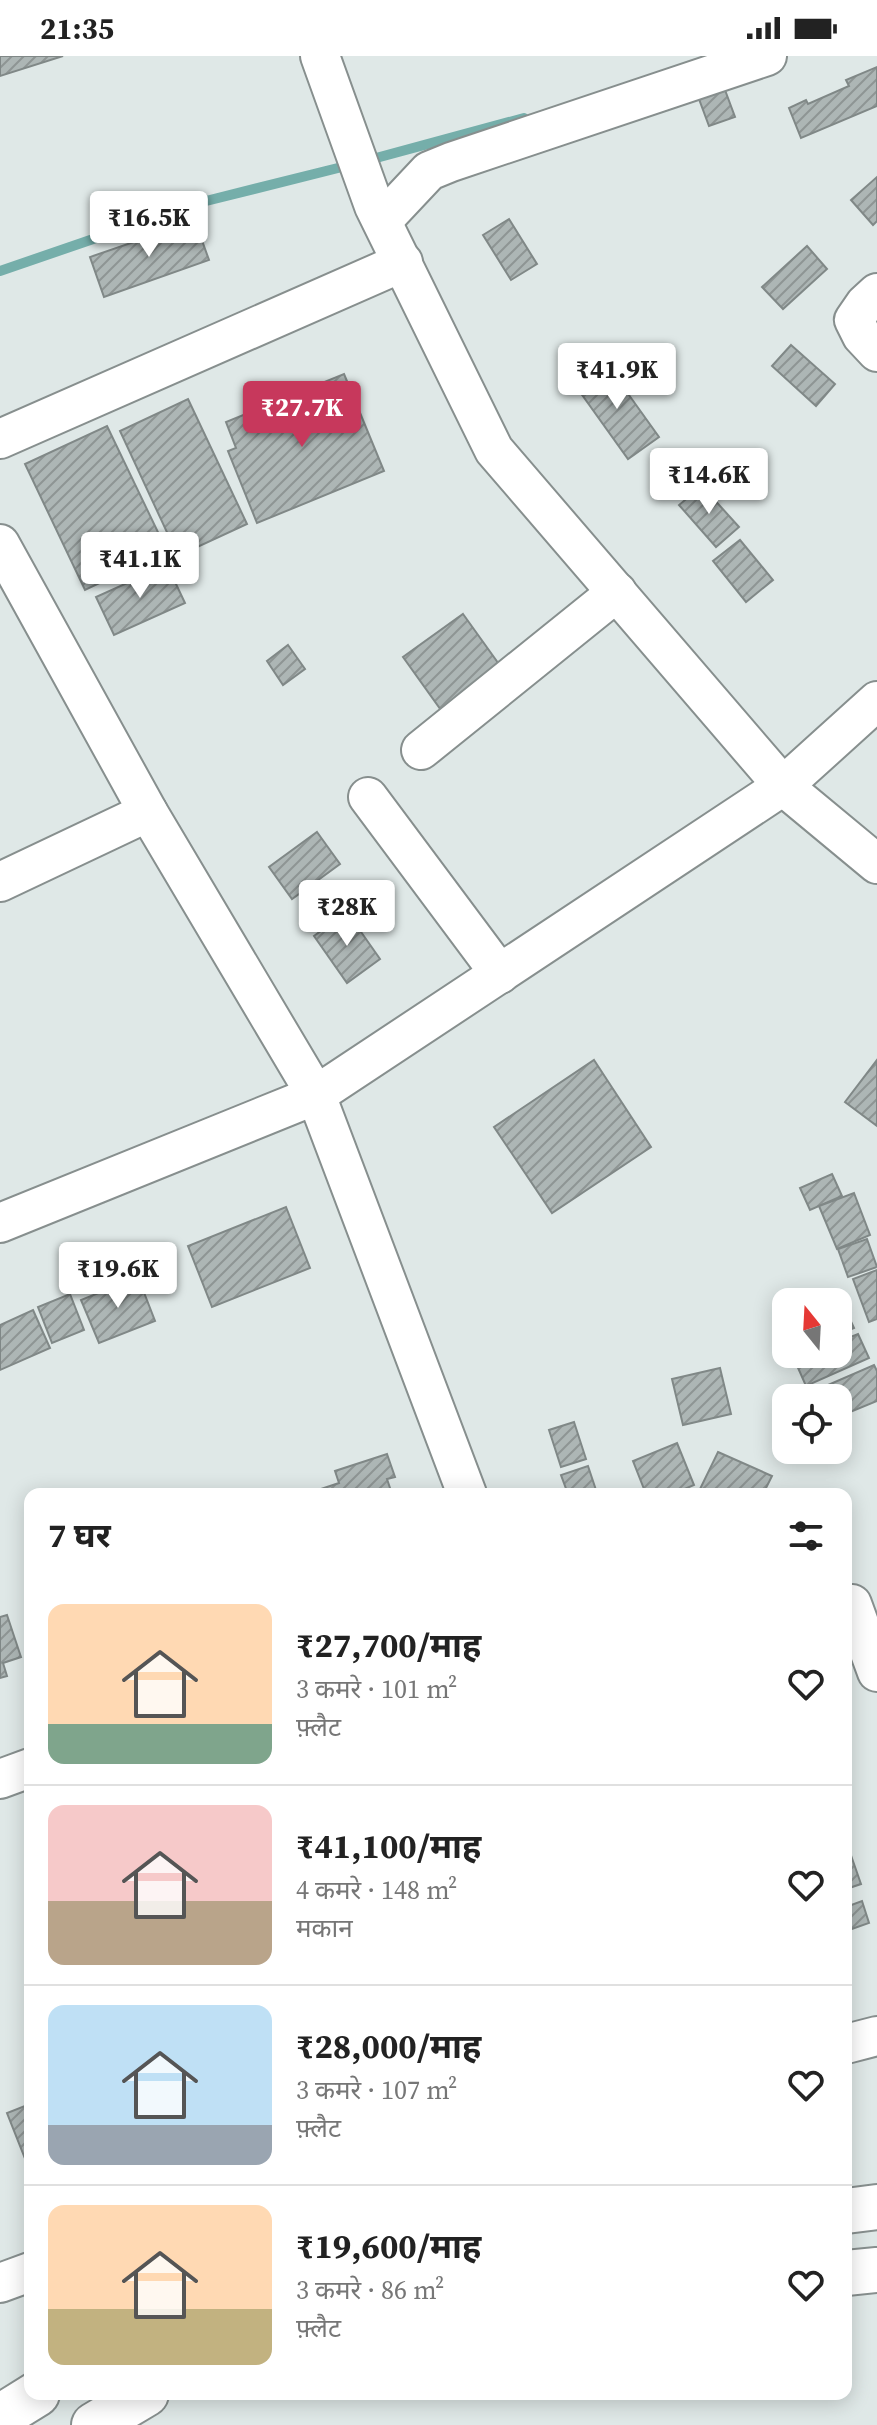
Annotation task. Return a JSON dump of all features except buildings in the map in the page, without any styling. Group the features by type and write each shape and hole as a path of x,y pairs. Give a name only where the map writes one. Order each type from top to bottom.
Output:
{"main road":[{"path":"852,2210 877,2207"},
{"path":"852,2272 877,2270"},
{"path":"0,2417 27,2400"},
{"path":"94,2425 136,2400"}],"street":[{"path":"320,56 378,213 494,450 783,786 877,864"},
{"path":"378,213 429,171 767,56"},
{"path":"0,439 403,262"},
{"path":"877,293 854,320 862,336 877,352"},
{"path":"0,544 148,812 316,1095 465,1488"},
{"path":"421,750 617,592"},
{"path":"0,1223 316,1095 783,786 877,701"},
{"path":"368,797 500,974"},
{"path":"0,882 148,812"},
{"path":"858,1608 877,1672"},
{"path":"0,1779 24,1770"},
{"path":"852,2042 877,2036"},
{"path":"0,2283 24,2274"}],"waterway":[{"path":"365,161 524,118"},
{"path":"0,271 198,203 350,165"}]}
